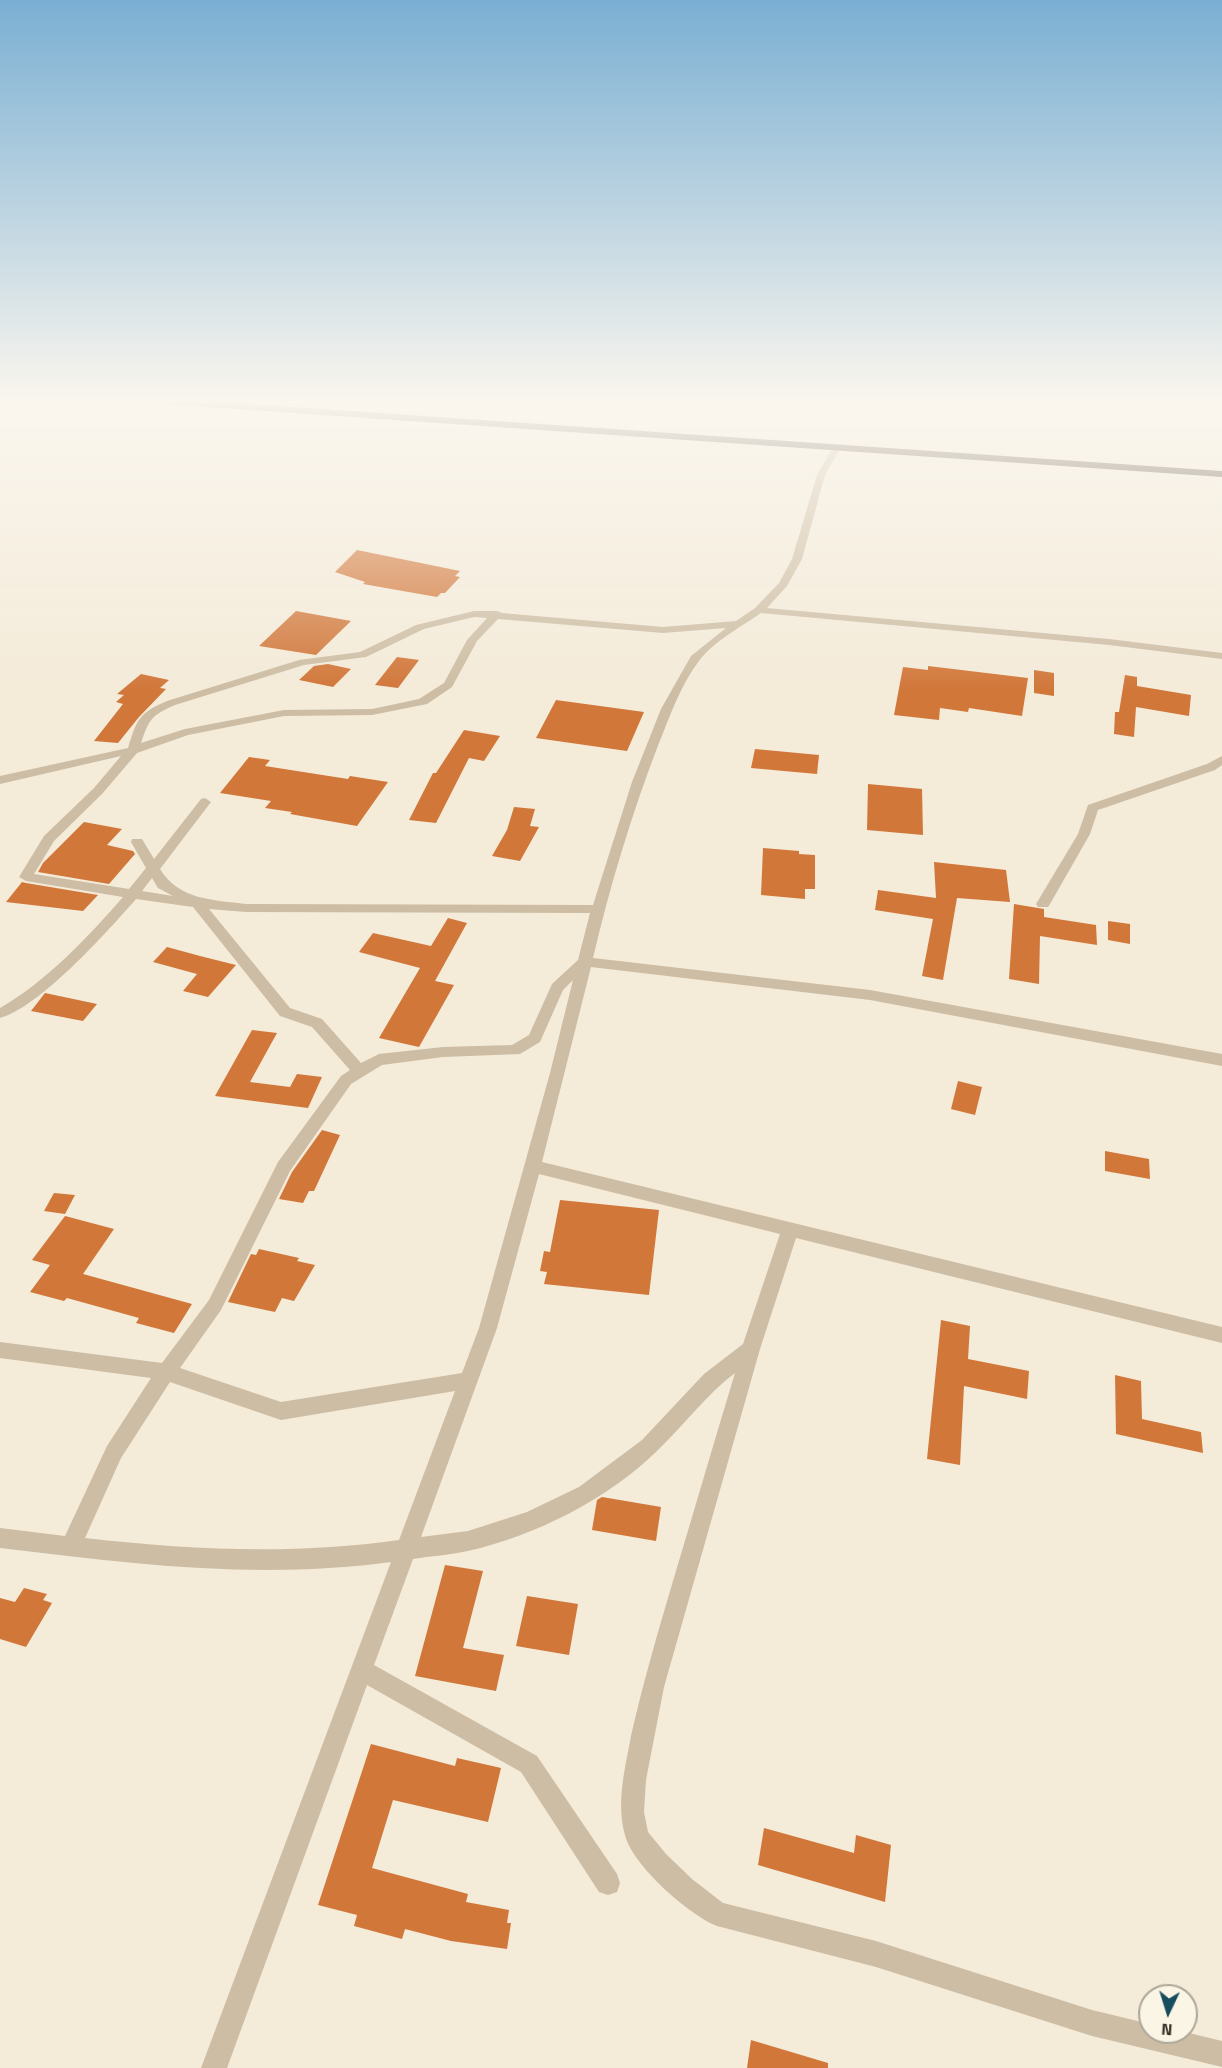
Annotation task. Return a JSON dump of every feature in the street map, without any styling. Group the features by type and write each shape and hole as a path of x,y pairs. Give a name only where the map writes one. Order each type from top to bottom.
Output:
{"street":[{"path":"214,2068 488,1328 598,909 638,782 677,689 695,658 738,623 759,610 783,584 797,559 815,498"},
{"path":"759,610 1109,642 1222,656"},
{"path":"598,909 246,908 197,903 26,877 49,839 98,791 133,750 142,723 152,711 171,703 303,662 362,655 420,627 474,614 497,614 548,621 663,630 738,623"},
{"path":"0,780 133,750 185,732 284,713 372,712 423,702 448,685 472,640 497,614"},
{"path":"1043,904 1084,834 1092,808 1211,768 1222,760"},
{"path":"0,1013 42,986 82,948 133,893 205,802"},
{"path":"137,842 163,885 197,903 285,1012 317,1023 360,1072"},
{"path":"71,1546 114,1452 166,1372 215,1305 284,1167 346,1080 379,1060 443,1052 515,1050 535,1038 557,987 585,962 870,995 1222,1060"},
{"path":"532,1166 1222,1335"},
{"path":"790,1230 751,1349 653,1687 634,1780 632,1812 637,1837 657,1863 683,1888 717,1914 876,1954 1092,2023 1222,2054"},
{"path":"0,1538 159,1557 281,1561 352,1557 478,1538 531,1521 586,1494 649,1446 711,1380 751,1349"},
{"path":"0,1350 166,1372 281,1411 469,1380"},
{"path":"362,1670 529,1764 608,1883"}],"building":[{"path":"357,550 460,571 455,576 460,577 445,593 437,597 363,584 365,582 335,572"},
{"path":"296,611 351,621 316,655 259,646"},
{"path":"397,657 419,660 398,688 375,685"},
{"path":"328,664 351,669 333,687 299,680 314,666"},
{"path":"928,666 1028,678 1022,716 969,708 968,712 940,708 939,720 894,715 903,667 928,670"},
{"path":"1034,670 1054,673 1054,696 1034,693"},
{"path":"141,674 169,680 160,688 166,689 118,743 94,741 123,704 116,702 124,695 117,694"},
{"path":"1125,675 1137,677 1137,686 1191,695 1189,716 1136,707 1134,737 1114,734 1115,712 1119,712"},
{"path":"556,700 644,712 627,751 536,738"},
{"path":"464,730 500,736 484,761 469,758 436,823 409,820 433,773 436,773"},
{"path":"755,749 819,755 817,774 751,768"},
{"path":"249,757 270,760 265,766 348,779 350,776 388,782 357,826 290,814 292,812 265,808 271,801 220,793"},
{"path":"868,784 922,789 923,835 867,830"},
{"path":"514,807 535,809 530,826 539,827 520,861 492,856 507,830"},
{"path":"84,822 122,829 107,845 133,851 135,854 109,884 38,872 43,863"},
{"path":"763,848 799,851 799,854 815,855 815,889 805,889 805,899 761,895"},
{"path":"934,862 1006,870 1010,902 957,898 943,980 922,976 933,919 875,910 878,890 936,898"},
{"path":"22,882 98,895 83,911 6,902"},
{"path":"1014,904 1044,909 1044,917 1096,925 1097,945 1040,936 1039,984 1009,979"},
{"path":"448,918 467,923 435,981 454,985 419,1047 379,1038 420,968 359,952 373,933 431,946"},
{"path":"1108,921 1130,924 1130,944 1108,940"},
{"path":"167,947 236,965 208,997 183,991 197,974 153,962"},
{"path":"45,993 97,1004 83,1021 31,1011"},
{"path":"252,1030 277,1033 250,1082 290,1087 297,1074 322,1077 308,1108 215,1096"},
{"path":"958,1081 982,1087 975,1115 951,1109"},
{"path":"322,1130 340,1135 314,1191 309,1191 303,1203 279,1199 292,1172"},
{"path":"1105,1151 1149,1159 1150,1179 1105,1171"},
{"path":"54,1193 75,1195 65,1214 44,1211"},
{"path":"560,1200 659,1210 649,1295 544,1284 547,1272 540,1271 544,1251 550,1252"},
{"path":"65,1216 114,1229 83,1274 192,1304 174,1333 136,1323 139,1318 67,1298 64,1301 30,1292 50,1265 32,1260"},
{"path":"259,1249 299,1258 297,1261 315,1265 294,1301 282,1298 275,1312 228,1302 251,1254 256,1255"},
{"path":"941,1320 970,1326 968,1359 1029,1371 1027,1399 964,1386 960,1465 927,1459"},
{"path":"1115,1375 1141,1381 1142,1419 1201,1432 1203,1453 1116,1434"},
{"path":"602,1497 661,1507 656,1541 592,1530 597,1500"},
{"path":"445,1565 483,1571 463,1648 504,1655 496,1691 415,1676"},
{"path":"24,1588 47,1594 43,1600 52,1603 26,1647 0,1639 0,1598 15,1602"},
{"path":"527,1596 578,1604 569,1655 516,1646"},
{"path":"371,1744 455,1766 457,1758 501,1768 488,1822 393,1800 372,1868 468,1894 466,1902 509,1910 507,1923 511,1923 507,1949 451,1941 405,1929 402,1939 354,1926 357,1915 318,1905"},
{"path":"764,1828 854,1853 856,1835 891,1845 885,1902 758,1865"},
{"path":"751,2040 828,2063 828,2068 747,2068"}]}
